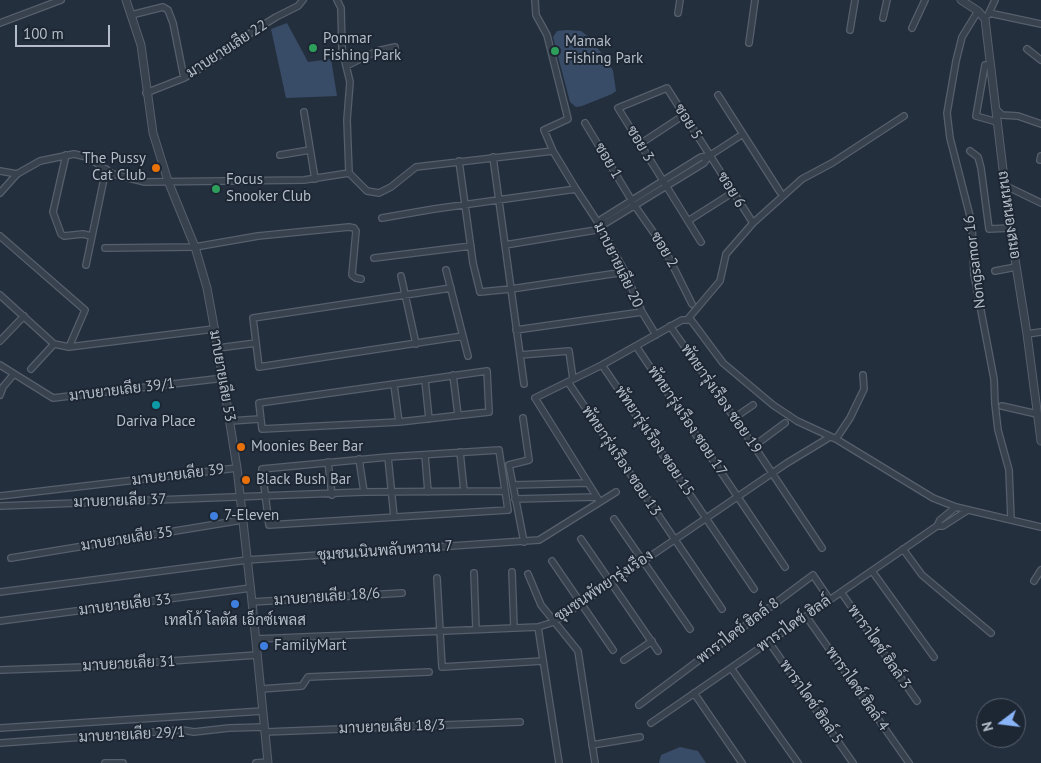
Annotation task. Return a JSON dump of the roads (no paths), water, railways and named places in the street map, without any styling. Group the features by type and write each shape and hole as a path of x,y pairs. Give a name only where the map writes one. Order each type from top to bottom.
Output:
{"street":[{"path":"0,23 61,0"},
{"name":"มาบยายเลีย 53","path":"126,0 141,44 146,93 153,133 168,181 195,247 207,288 224,378 237,468 268,762"},
{"name":"มาบยายเลีย 22","path":"146,93 184,78 231,48 241,38 298,6 303,0"},
{"path":"337,0 341,8 342,49 350,82 346,120 349,173 367,192 379,193 391,187 416,166 553,151"},
{"name":"มาบยายเลีย 20","path":"535,0 536,15 547,35 568,118 544,130 553,151 601,226 625,272 642,312 656,335"},
{"path":"678,13 680,0"},
{"path":"749,43 755,0"},
{"path":"850,30 855,0"},
{"path":"882,18 887,0"},
{"path":"912,28 925,0"},
{"path":"961,0 987,16 1041,24"},
{"path":"987,16 995,0"},
{"path":"131,15 163,7 168,10 173,23 184,78"},
{"name":"Nongsamor 16","path":"978,11 962,37 947,113 950,138 972,224 974,274 994,379 998,430 1009,470 1011,519"},
{"name":"ถนนหนองสมอ","path":"987,16 1004,186 1027,334 1041,441"},
{"path":"346,66 377,51 395,47"},
{"path":"1027,49 1041,60"},
{"path":"985,65 976,116 997,122"},
{"name":"ซอย 5","path":"618,108 667,88 709,156"},
{"path":"718,94 780,192"},
{"name":"ซอย 3","path":"618,108 701,242"},
{"path":"996,109 1002,115 1018,116 1041,124"},
{"path":"304,112 315,179"},
{"path":"640,144 684,115"},
{"path":"687,320 720,281 726,254 753,223 802,178 832,163 904,116"},
{"name":"ซอย 1","path":"584,122 631,200"},
{"path":"505,245 601,226 704,163 709,156 743,134"},
{"path":"280,155 310,150"},
{"path":"970,151 978,157 981,168 989,229 1010,228"},
{"path":"0,193 18,174 40,161 74,154 87,157 123,177 145,182 315,179 349,173"},
{"path":"66,155 53,212 61,234 64,236 83,234 92,236"},
{"path":"601,226 602,219 631,200 701,156 709,156"},
{"name":"ซอย 6","path":"709,156 753,223"},
{"path":"492,157 524,384"},
{"path":"460,161 476,280 480,292 625,272"},
{"path":"86,264 106,169"},
{"path":"0,172 18,174"},
{"path":"1004,186 1041,203"},
{"path":"382,218 576,189"},
{"path":"688,221 732,193"},
{"name":"ซอย 2","path":"631,200 663,246 692,304"},
{"path":"105,248 195,247 258,236 349,227 354,228 356,231 352,275 361,279"},
{"path":"0,236 85,310 69,347"},
{"path":"374,258 471,246"},
{"path":"995,271 1016,267"},
{"path":"446,270 468,356"},
{"path":"401,276 416,344"},
{"path":"451,288 253,318 259,367 463,336"},
{"path":"0,295 54,344 69,347 214,329"},
{"path":"516,330 642,312"},
{"path":"0,341 24,316"},
{"path":"598,500 535,398 571,381 682,320 691,320 723,363 773,405 797,421 833,438 931,497 956,507 1041,527"},
{"name":"พัทยารุ่งเรือง ซอย 19","path":"670,326 772,472 822,548"},
{"path":"1027,334 1041,332"},
{"path":"218,348 256,343"},
{"path":"31,369 54,344"},
{"name":"พัทยารุ่งเรือง ซอย 17","path":"636,346 785,567"},
{"path":"520,355 569,351 571,381"},
{"name":"พัทยารุ่งเรือง ซอย 15","path":"602,364 754,589"},
{"name":"มาบยายเลีย 39/1","path":"0,365 53,398 224,378"},
{"path":"487,370 489,412 399,422 262,429 259,403 453,375 487,370"},
{"path":"0,395 3,387 14,374"},
{"path":"453,375 458,415"},
{"path":"833,438 850,418 864,389 863,375"},
{"path":"425,380 428,419"},
{"name":"พัทยารุ่งเรือง ซอย 13","path":"571,381 674,540 722,609"},
{"path":"394,385 399,422"},
{"path":"734,418 753,405"},
{"path":"1002,406 1037,414"},
{"path":"523,418 530,460 509,465 524,542"},
{"path":"230,421 260,419"},
{"path":"754,446 785,423"},
{"name":"ชุมชนพัทยารุ่งเรือง","path":"256,639 538,627 554,622 772,472 833,438"},
{"path":"499,450 508,510 269,525 262,469 359,459 425,455 499,450"},
{"path":"460,452 464,491"},
{"path":"425,455 428,492"},
{"path":"388,457 394,516"},
{"path":"359,459 364,492"},
{"path":"328,462 332,495"},
{"name":"มาบยายเลีย 39","path":"0,496 237,468"},
{"path":"513,485 587,483"},
{"name":"มาบยายเลีย 37","path":"0,506 332,495 364,492 504,491"},
{"name":"ชุมชนเนินพลับหวาน 7","path":"0,592 246,560 539,540 598,500 616,492"},
{"path":"516,499 598,500"},
{"name":"พาราไดซ์ ฮิลล์","path":"651,723 937,526 940,520 956,507"},
{"name":"พาราไดซ์ ฮิลล์","path":"937,526 943,526 968,510"},
{"path":"614,519 690,629"},
{"name":"มาบยายเลีย 35","path":"11,558 242,520"},
{"path":"581,539 658,650"},
{"path":"903,549 922,575 990,633"},
{"path":"552,561 613,650"},
{"path":"1034,581 1041,570"},
{"path":"872,571 934,657"},
{"path":"512,572 514,628"},
{"path":"474,573 476,629"},
{"path":"528,574 541,605 578,651 595,763"},
{"name":"พาราไดซ์ ฮิลล์ 8","path":"639,704 813,575 830,600"},
{"path":"437,578 442,667 543,661"},
{"name":"มาบยายเลีย 33","path":"0,621 250,588"},
{"name":"พาราไดซ์ ฮิลล์ 3","path":"840,592 917,701"},
{"name":"มาบยายเลีย 18/6","path":"252,602 402,593"},
{"name":"พาราไดซ์ ฮิลล์ 4","path":"806,616 908,763"},
{"path":"538,627 559,763"},
{"path":"624,660 652,642"},
{"name":"พาราไดซ์ ฮิลล์ 5","path":"769,642 853,763"},
{"name":"มาบยายเลีย 31","path":"0,670 85,667 257,655"},
{"path":"731,668 798,763"},
{"path":"260,689 302,686 308,677 429,672"},
{"path":"694,694 742,763"},
{"path":"0,728 263,711"},
{"name":"มาบยายเลีย 18/3","path":"264,730 520,722"},
{"name":"มาบยายเลีย 29/1","path":"0,743 182,730 194,732 229,728 264,730"},
{"path":"592,745 640,737"},
{"path":"256,763 268,762"},
{"path":"105,763 123,763"}],"water":[{"path":"287,23 308,62 331,59 337,96 286,98 271,29"},
{"path":"557,31 581,31 589,37 613,71 616,91 582,106 576,107 570,102 553,37"},
{"path":"680,747 698,751 706,763 659,763 661,755"}],"place":[{"name":"Ponmar Fishing Park","path":"313,48"},
{"name":"Mamak Fishing Park","path":"555,51"},
{"name":"The Pussy Cat Club","path":"156,168"},
{"name":"Focus Snooker Club","path":"216,189"},
{"name":"Dariva Place","path":"156,405"},
{"name":"Moonies Beer Bar","path":"241,447"},
{"name":"Black Bush Bar","path":"246,480"},
{"name":"7-Eleven","path":"214,516"},
{"name":"เทสโก้ โลตัส เอ็กซ์เพลส","path":"235,604"},
{"name":"FamilyMart","path":"264,646"}]}
